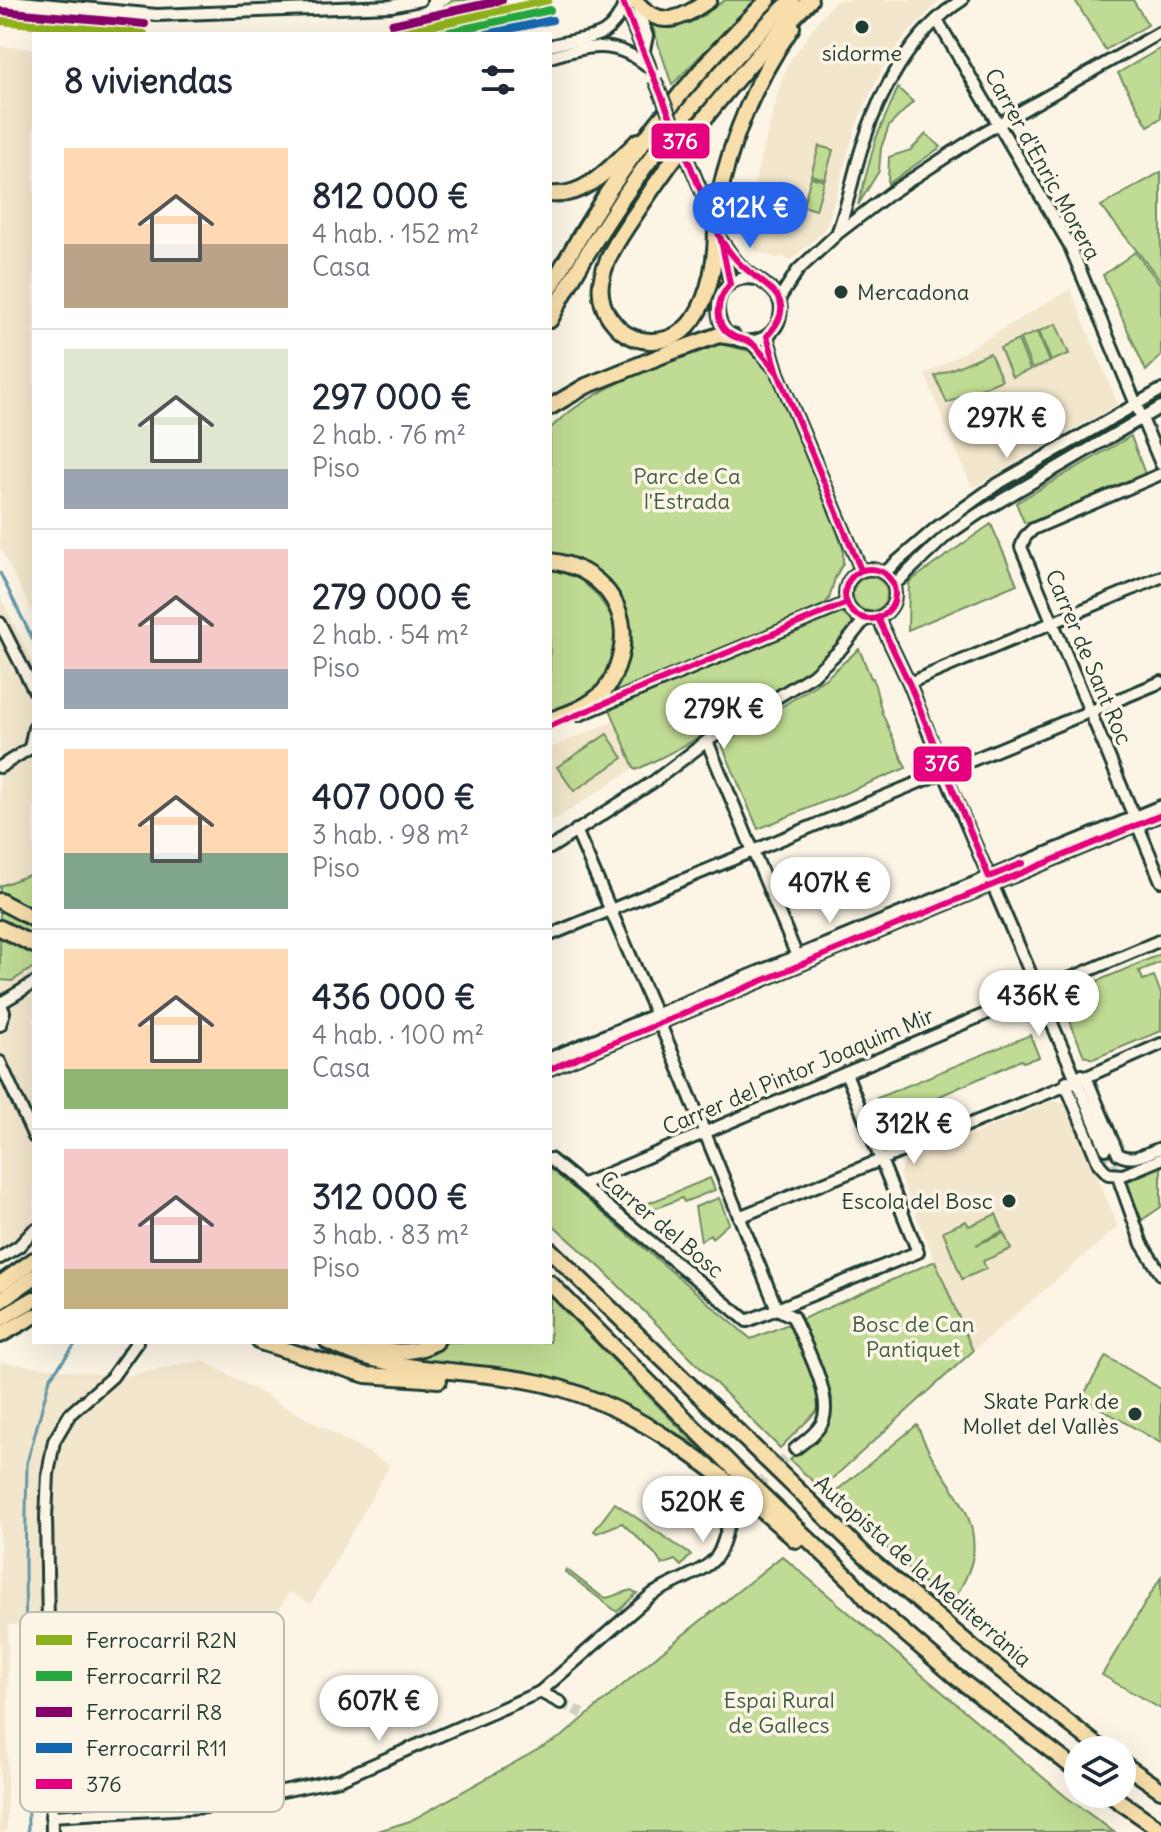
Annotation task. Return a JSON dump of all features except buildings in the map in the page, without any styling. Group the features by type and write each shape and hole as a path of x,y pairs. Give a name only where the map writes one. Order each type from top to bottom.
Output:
{"highway":[{"path":"629,2 653,17 672,19 680,18 709,0"},
{"path":"552,286 588,224 661,118 710,59 768,0"},
{"path":"552,316 580,265 638,175 708,86 792,0"},
{"path":"811,0 766,67 749,103 720,189 712,277 695,315 673,337 652,341 629,336 613,323 603,306 601,282 613,250 675,155 762,48 811,0"},
{"path":"552,194 572,193 601,176 661,118"},
{"path":"552,406 586,386 699,342 719,335 733,337"},
{"path":"552,417 586,392 622,372"},
{"path":"552,561 569,563 598,580 612,596 622,621 622,648 617,668 605,689 582,709 552,719"},
{"path":"0,901 32,918"},
{"path":"0,928 32,944"},
{"path":"552,1238 734,1418 758,1443 777,1471"},
{"name":"Autopista de la Mediterrània","path":"552,1252 831,1524 966,1642 1085,1736"},
{"path":"0,1284 32,1261"},
{"path":"0,1301 32,1278"},
{"path":"552,1285 774,1513 852,1581 872,1605 956,1677 1064,1760"},
{"path":"0,1319 32,1300"},
{"path":"0,1335 32,1317"},
{"path":"266,1344 366,1375 459,1380 498,1376"},
{"path":"332,1344 353,1354 397,1366 525,1380 572,1392 626,1413 700,1460 774,1513"},
{"path":"368,1344 378,1349 405,1352 430,1344"},
{"path":"1136,1773 1161,1790"},
{"path":"1129,1808 1161,1830"}],"street":[{"path":"0,0 157,15 391,6 420,0"},
{"path":"838,233 863,145 878,107 907,54 937,20 962,0"},
{"path":"552,46 603,34 615,24 629,2 647,36 644,50 650,68 717,230 730,284"},
{"name":"Carrer d'Enric Morera","path":"937,20 1069,244 1161,464"},
{"path":"779,299 798,270 838,233 889,194 981,134 1161,32"},
{"path":"552,56 580,48 610,47 630,53 650,68"},
{"path":"717,230 740,264 769,285 779,299 780,316 776,327 767,336 750,341 733,337 723,327 717,314 718,300 730,284 746,278 757,279"},
{"path":"767,336 778,373 861,570"},
{"path":"750,341 778,373"},
{"path":"884,573 936,528 996,485 1161,390"},
{"path":"894,585 946,536 978,514 1161,407"},
{"name":"Carrer de Sant Roc","path":"1161,474 1033,529 1021,547 1161,881"},
{"path":"861,570 884,573 894,585 893,604 887,613 878,618 857,615 847,603 846,586 861,570"},
{"path":"909,683 1161,577"},
{"path":"552,725 847,603"},
{"path":"552,847 653,782 707,741 813,675 841,649 866,618"},
{"path":"878,618 909,683 944,772 1106,1149"},
{"path":"0,623 32,686"},
{"path":"552,934 1161,682"},
{"path":"0,767 30,748 32,738"},
{"path":"707,741 799,961"},
{"path":"552,1068 658,1019 1136,821 1161,806"},
{"path":"1136,821 1161,815"},
{"path":"576,830 658,1019 777,1309 793,1317 823,1389 826,1406 822,1422 811,1437 795,1449"},
{"name":"Carrer del Pintor Joaquim Mir","path":"583,1184 1161,940"},
{"path":"0,1025 4,1012 0,1002 32,984"},
{"path":"552,1057 658,1019"},
{"path":"739,1217 1161,1044"},
{"path":"0,1062 32,1133"},
{"path":"777,1309 918,1252 846,1073"},
{"path":"1075,1078 1118,1154 1126,1159 1135,1158 1161,1148"},
{"path":"1075,1078 1099,1164 1108,1174 1123,1175 1161,1159"},
{"name":"Carrer del Bosc","path":"552,1161 747,1321 777,1309"},
{"path":"1120,1182 1142,1244 1161,1274"},
{"path":"0,1258 19,1246 32,1232"},
{"path":"49,1612 48,1474 54,1441 70,1414 112,1377 138,1344"},
{"path":"284,1791 340,1779 540,1692 650,1596 669,1583 695,1572 717,1556 736,1507"},
{"path":"540,1692 561,1703"},
{"path":"51,1812 52,1832"},
{"path":"51,1816 120,1812"}],"shaded area":[{"path":"837,0 940,0 901,41 882,69 856,125 828,223 822,233 789,261 783,256 778,258 758,252 752,246 755,180 789,62"},
{"path":"0,46 32,49 32,611 0,547"},
{"path":"1070,289 1118,404 972,488 925,375"},
{"path":"0,596 32,660 32,1244 0,1267"},
{"path":"614,721 634,768 552,822 552,747"},
{"name":"Escola del Bosc","path":"1053,1101 1068,1105 1118,1227 973,1351 899,1174 904,1163"},
{"path":"202,1360 390,1465 311,1604 289,1592 278,1612 20,1612 20,1625 8,1625 7,1832 0,1832 0,1362 122,1377"}],"green space":[{"path":"453,0 506,0 426,18"},
{"path":"725,0 755,0 672,85 651,22 675,25 691,22"},
{"path":"1075,0 1133,0 1148,25 1105,50"},
{"path":"1161,48 1161,118 1148,126 1118,73"},
{"path":"898,88 913,102 889,126 881,148 879,171 858,205 876,138"},
{"path":"926,134 941,147 888,184 889,157 911,150"},
{"path":"819,146 833,150 825,179 811,175"},
{"path":"1161,172 1161,281 1101,206"},
{"path":"811,177 824,181 816,210 803,206"},
{"path":"1135,252 1161,285 1161,356 1146,371 1103,275"},
{"path":"1056,324 1069,354 1051,361 1039,331"},
{"path":"1037,332 1050,362 1032,369 1020,339"},
{"path":"1018,340 1030,370 1012,377 1000,348"},
{"name":"Parc de Ca l'Estrada","path":"720,344 754,352 770,369 835,526 843,549 843,563 824,605 609,698 625,662 618,601 552,558 552,427 607,389"},
{"path":"990,353 1002,380 947,403 935,376"},
{"path":"1112,423 1115,429 984,506 980,500"},
{"path":"1131,436 1145,474 1030,523 1024,522 1016,503"},
{"path":"991,524 1017,584 908,630 909,582"},
{"path":"552,571 580,579 596,594 614,619 618,645 605,689 552,715"},
{"path":"870,577 882,582 887,594 882,606 870,611 858,606 853,594 858,582"},
{"path":"842,613 853,623 843,641 821,661 721,725 636,770 634,768 610,709"},
{"path":"859,649 906,768 758,829 722,745 826,678"},
{"path":"607,734 623,758 574,791 557,767"},
{"path":"32,874 32,968 12,981 0,980 0,886"},
{"path":"1161,954 1161,962 1139,971 1143,980 1154,976 1161,994 1161,1031 1093,1059 1084,1056 1063,1004 1067,994"},
{"path":"1030,1035 1039,1057 1021,1060 886,1120 877,1098"},
{"path":"1161,1167 1161,1207 1142,1220 1126,1182"},
{"path":"552,1170 751,1339 791,1323 821,1398 821,1407 780,1448 602,1269 552,1224"},
{"path":"710,1178 715,1190 684,1202 682,1198 636,1216 634,1209"},
{"path":"719,1198 729,1223 712,1238 710,1234 701,1241 695,1207"},
{"path":"996,1214 1003,1231 976,1245 1004,1233 1011,1249 983,1261 986,1269 962,1279 943,1231 966,1221 969,1226"},
{"name":"Bosc de Can Pantiquet","path":"935,1261 973,1351 821,1489 790,1460 829,1419 832,1397 800,1320"},
{"path":"552,1298 719,1468 611,1402 564,1384 513,1374 390,1359 365,1352 345,1344 356,1344 366,1351 398,1359 427,1354 444,1344 552,1344"},
{"name":"Skate Park de Mollet del Vallès","path":"1106,1356 1161,1389 1161,1443 1082,1398"},
{"path":"917,1425 930,1453 967,1513 971,1526 972,1562 950,1607 830,1496"},
{"path":"615,1503 691,1555 681,1566 675,1560 662,1565 655,1554 622,1523 597,1533 594,1531"},
{"name":"Espai Rural de Gallecs","path":"782,1556 1064,1795 1064,1808 1081,1808 1114,1832 375,1832 410,1821 564,1735"},
{"path":"566,1569 601,1596 607,1598 631,1590 637,1593 617,1612 565,1572"},
{"path":"1161,1577 1161,1709 1102,1675"}],"waterway":[{"path":"0,573 32,638"},
{"path":"26,1612 27,1463 50,1378 76,1344"},
{"path":"28,1812 28,1832"}],"tunnel":[{"path":"1106,1149 1119,1181"},
{"path":"736,1507 795,1449"},
{"path":"561,1703 583,1714"}],"rail line":[{"name":"R8","path":"392,24 502,0"},
{"name":"R2N","path":"403,32 548,0"},
{"name":"R2","path":"449,32 550,10"},
{"name":"R8","path":"1,11 145,24"},
{"name":"R11","path":"496,32 552,20"},
{"name":"R2N","path":"0,21 122,32"}],"transit line":[{"name":"376","path":"622,0 721,240 730,284 719,305 720,320 728,332 753,344 778,373"},
{"name":"376","path":"721,240 739,263 772,291 781,305 781,314 767,336 778,373 861,570"},
{"name":"376","path":"870,569 888,576 895,594 888,612 870,619 852,612 845,594 852,576 870,569"},
{"name":"376","path":"552,725 847,603"},
{"name":"376","path":"878,618 909,683 989,877 1023,863"},
{"name":"376","path":"552,1068 1161,815"}],"place":[{"name":"sidorme","path":"862,27"},
{"name":"Mercadona","path":"841,292"},
{"name":"Escola del Bosc","path":"1009,1201"},
{"name":"Skate Park de Mollet del Vallès","path":"1135,1414"}]}
